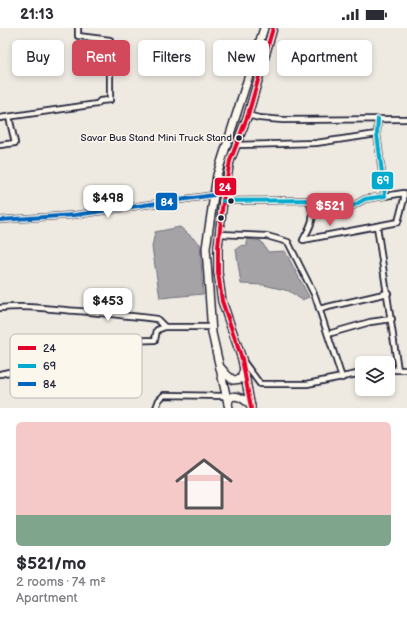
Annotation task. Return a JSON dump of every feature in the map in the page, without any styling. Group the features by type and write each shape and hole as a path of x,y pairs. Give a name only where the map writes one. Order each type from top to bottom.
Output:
{"highway":[{"path":"229,406 212,327 206,248 217,175 264,28"},
{"path":"251,407 242,359 222,301 218,267 219,234 222,201 230,161 248,114 273,28"},
{"path":"219,364 227,375 233,380 241,379 244,367"},
{"path":"229,406 229,400 232,397 238,396 246,400 251,407"}],"street":[{"path":"0,118 97,104 100,101 110,100 110,40 78,36 78,28"},
{"path":"248,114 259,118 283,120 323,118 407,119"},
{"path":"0,145 15,143 9,117"},
{"path":"378,119 377,134 385,196"},
{"path":"236,145 316,142 377,134"},
{"path":"222,201 308,200 316,200 333,207 351,207 365,199 404,193 398,222 303,240 312,222 313,209 308,200"},
{"path":"0,220 75,215 214,195"},
{"path":"377,226 392,319 398,370 407,370"},
{"path":"219,234 267,236 288,242 315,296 342,378"},
{"path":"319,309 388,293"},
{"path":"0,308 15,306 118,314 158,319 165,327"},
{"path":"328,334 370,322 392,319"},
{"path":"142,340 156,340 157,330 165,327 212,327"},
{"path":"242,359 260,384 307,384 355,375"},
{"path":"0,374 10,372"},
{"path":"156,408 159,400 164,395 226,396"}],"shaded area":[{"path":"180,227 200,244 203,294 160,298 152,247 155,232"},
{"path":"247,239 261,241 268,252 285,251 309,297 302,300 289,291 264,285 241,284 236,249 242,245 247,246"}],"transit line":[{"name":"24","path":"251,408 242,359 222,301 218,272 218,247 223,201 230,161 248,115 273,28"},
{"name":"69","path":"223,201 316,200 333,207 351,207 365,199 385,196 377,134 378,119"},
{"name":"84","path":"0,220 75,215 214,195"}],"place":[{"name":"Savar Bus Stand Mini Truck Stand","path":"239,138"}]}
